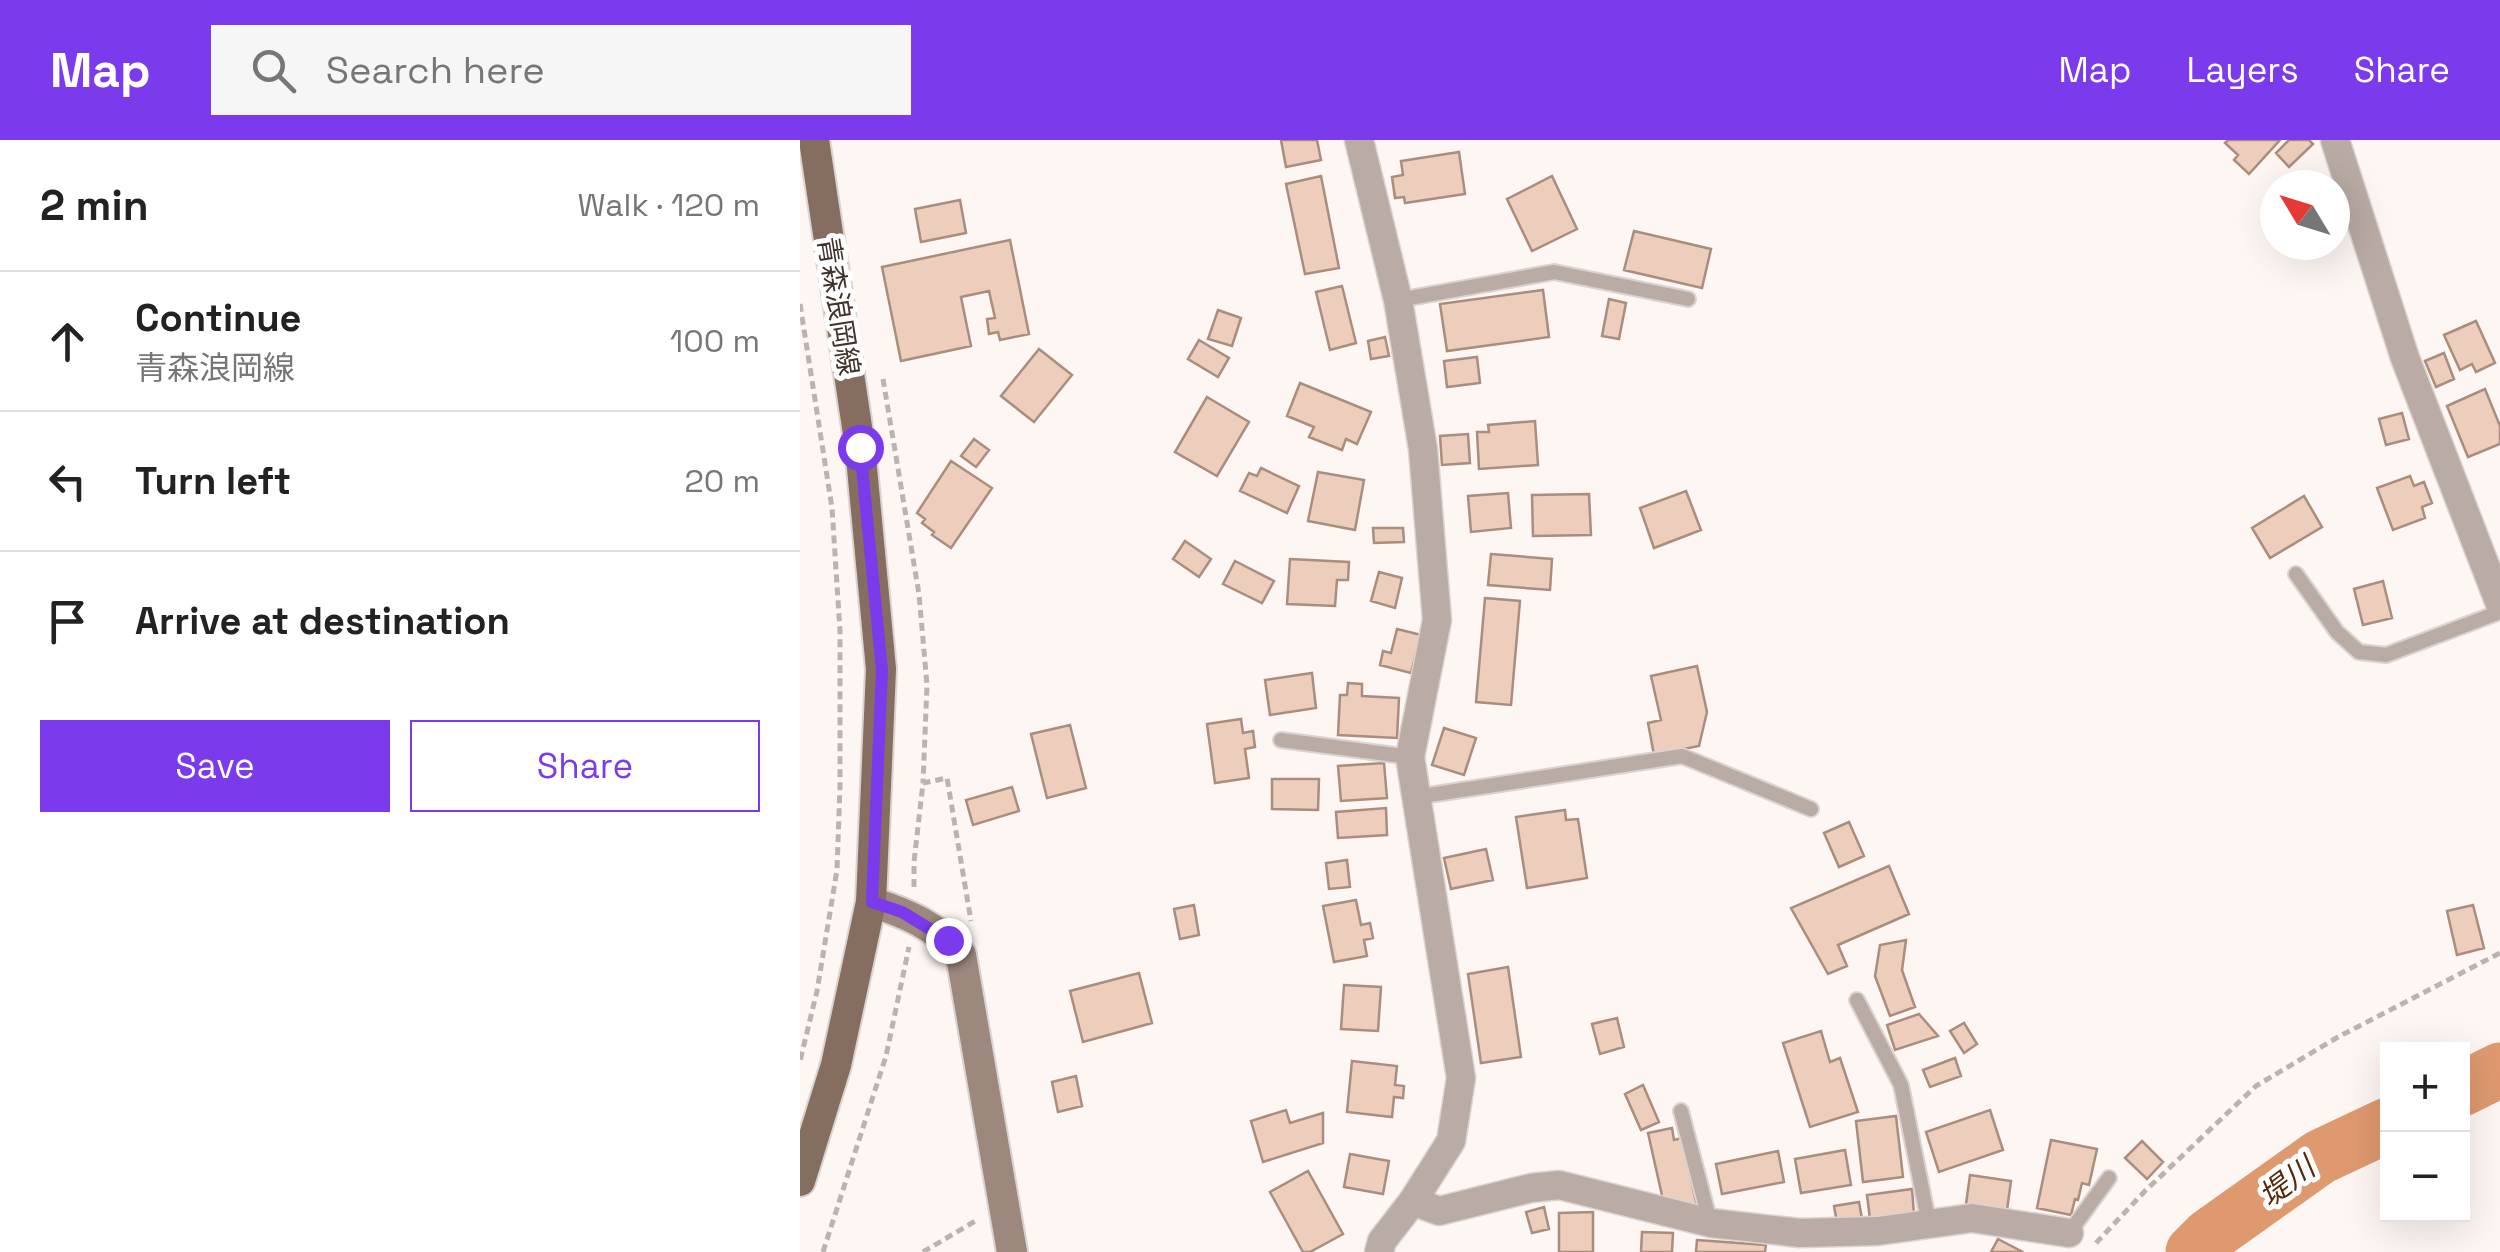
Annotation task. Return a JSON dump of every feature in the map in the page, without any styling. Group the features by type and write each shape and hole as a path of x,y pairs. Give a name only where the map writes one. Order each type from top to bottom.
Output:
{"main road":[{"name":"青森浪岡線","path":"800,1181 836,1065 872,902 882,670 860,447 814,140"}],"street":[{"path":"1359,140 1398,300 1423,449 1438,620 1410,756 1461,1078 1452,1141 1382,1241 1379,1252"},
{"path":"2335,140 2405,358 2500,604"},
{"path":"872,902 915,918 948,940 961,955 1012,1252"},
{"path":"1413,1201 1439,1211 1558,1185 1710,1223 1800,1233 1878,1230 1972,1218 2078,1243"}],"lane":[{"path":"1398,300 1554,272 1688,298"},
{"path":"2296,574 2337,632 2359,652 2386,655 2500,612"},
{"path":"1281,740 1410,756"},
{"path":"1415,798 1682,756 1811,809"},
{"path":"1858,1000 1901,1085 1930,1224"},
{"path":"1682,1111 1710,1223"},
{"path":"2078,1243 2109,1178"}],"path":[{"path":"800,304 832,508 840,631 836,870 800,1061"},
{"path":"822,1252 886,1056 915,918 914,862 924,783 947,778 971,920"},
{"path":"2078,1243 2145,1191 2256,1086 2338,1037 2500,953"},
{"path":"923,1252 1004,1204"}],"building":[{"path":"1281,140 1317,140 1321,160 1286,167"},
{"path":"2280,140 2249,174 2234,160 2238,155 2225,143"},
{"path":"2289,140 2309,140 2313,144 2289,167 2276,153"},
{"path":"1459,152 1465,194 1405,203 1404,197 1395,198 1392,177 1403,175 1401,161"},
{"path":"1321,176 1339,268 1305,274 1286,184"},
{"path":"1552,176 1577,229 1532,251 1507,199"},
{"path":"960,200 966,233 921,242 915,209"},
{"path":"1634,231 1711,249 1702,288 1624,270"},
{"path":"1010,240 1029,334 1000,340 998,332 989,334 987,319 995,318 989,291 961,297 971,346 901,361 882,267"},
{"path":"1342,286 1356,343 1330,350 1316,292"},
{"path":"1543,290 1549,337 1447,351 1440,304"},
{"path":"1609,299 1626,303 1619,339 1602,336"},
{"path":"1218,310 1241,318 1232,346 1208,339"},
{"path":"2476,321 2495,363 2476,372 2472,364 2460,370 2444,335"},
{"path":"1385,337 1389,356 1371,359 1368,341"},
{"path":"1199,340 1229,358 1218,377 1188,359"},
{"path":"1039,349 1072,375 1034,422 1001,396"},
{"path":"2444,353 2454,379 2436,387 2425,361"},
{"path":"1477,357 1480,383 1447,387 1444,361"},
{"path":"1300,383 1371,412 1357,444 1346,439 1342,450 1309,437 1314,427 1287,416"},
{"path":"2485,389 2500,426 2500,444 2468,457 2447,406"},
{"path":"1207,397 1249,422 1217,476 1175,452"},
{"path":"2402,413 2409,439 2386,445 2379,419"},
{"path":"1535,421 1538,465 1479,469 1477,432 1489,432 1488,425"},
{"path":"1468,434 1470,463 1442,465 1440,436"},
{"path":"974,439 989,450 976,467 961,456"},
{"path":"951,461 992,488 951,548 932,535 934,532 917,513"},
{"path":"1261,468 1299,486 1287,513 1240,491 1249,473 1257,476"},
{"path":"1318,472 1364,480 1355,530 1308,521"},
{"path":"2410,476 2414,486 2424,482 2432,503 2422,507 2425,518 2393,530 2377,488"},
{"path":"1686,491 1701,530 1654,548 1640,508"},
{"path":"1508,493 1511,528 1471,532 1468,496"},
{"path":"1589,494 1591,535 1533,536 1532,495"},
{"path":"2304,496 2322,527 2270,558 2252,528"},
{"path":"1373,528 1403,528 1404,542 1374,543"},
{"path":"1185,541 1211,559 1199,577 1173,559"},
{"path":"1491,554 1552,559 1550,590 1488,585"},
{"path":"1290,559 1349,562 1348,580 1337,580 1335,606 1287,604"},
{"path":"1235,561 1274,581 1262,603 1223,584"},
{"path":"1379,572 1402,578 1395,608 1371,601"},
{"path":"2383,581 2392,618 2363,625 2354,589"},
{"path":"1485,598 1520,601 1511,705 1476,702"},
{"path":"1397,629 1421,635 1411,673 1380,665 1383,651 1391,653"},
{"path":"1697,666 1707,712 1699,746 1654,755 1648,723 1661,720 1651,676"},
{"path":"1312,673 1316,708 1270,715 1265,680"},
{"path":"1348,683 1362,684 1362,696 1399,698 1397,738 1338,735 1340,695 1347,695"},
{"path":"1241,719 1243,733 1253,731 1255,747 1245,749 1249,778 1215,783 1207,724"},
{"path":"1070,725 1086,788 1047,798 1031,734"},
{"path":"1444,728 1476,738 1464,775 1432,765"},
{"path":"1384,763 1387,798 1341,801 1338,766"},
{"path":"1272,779 1319,779 1318,810 1272,809"},
{"path":"1012,787 1019,811 973,825 966,800"},
{"path":"1386,808 1387,835 1338,838 1336,812"},
{"path":"1565,810 1566,820 1578,819 1587,878 1527,888 1516,817"},
{"path":"1849,822 1864,856 1839,867 1824,833"},
{"path":"1486,849 1493,880 1451,889 1444,858"},
{"path":"1347,860 1350,887 1329,889 1326,863"},
{"path":"1889,866 1909,914 1838,945 1847,966 1828,974 1791,908"},
{"path":"1356,900 1361,925 1370,923 1373,938 1364,940 1367,956 1334,962 1323,906"},
{"path":"1194,905 1199,935 1180,939 1174,909"},
{"path":"2473,905 2484,948 2457,955 2447,911"},
{"path":"1906,940 1902,970 1915,1007 1890,1016 1875,976 1880,945"},
{"path":"1508,967 1521,1057 1481,1063 1468,974"},
{"path":"1139,973 1152,1023 1083,1042 1070,991"},
{"path":"1344,985 1381,987 1378,1031 1341,1029"},
{"path":"1919,1014 1938,1036 1895,1050 1887,1025"},
{"path":"1617,1018 1624,1047 1600,1054 1592,1024"},
{"path":"1964,1023 1977,1044 1964,1053 1950,1031"},
{"path":"1821,1031 1830,1062 1840,1058 1858,1112 1810,1127 1783,1043"},
{"path":"1955,1058 1961,1076 1930,1087 1923,1070"},
{"path":"1352,1061 1397,1066 1395,1085 1404,1086 1403,1098 1394,1097 1392,1117 1347,1112"},
{"path":"1076,1076 1082,1106 1058,1112 1052,1082"},
{"path":"1643,1085 1659,1122 1641,1130 1625,1094"},
{"path":"1286,1110 1290,1123 1323,1113 1323,1143 1263,1162 1251,1121"},
{"path":"1990,1110 2003,1150 1939,1172 1926,1132"},
{"path":"1896,1116 1903,1177 1863,1182 1856,1121"},
{"path":"1672,1128 1674,1140 1682,1138 1698,1211 1663,1200 1648,1133"},
{"path":"2051,1140 2097,1149 2089,1185 2082,1183 2071,1215 2037,1208"},
{"path":"2142,1141 2163,1162 2147,1179 2125,1158"},
{"path":"1845,1150 1851,1185 1801,1193 1795,1159"},
{"path":"1778,1151 1784,1182 1722,1194 1716,1164"},
{"path":"1350,1154 1389,1161 1383,1194 1344,1187"},
{"path":"1308,1171 1343,1234 1303,1252 1270,1192"},
{"path":"1970,1175 2011,1181 2007,1210 1966,1204"},
{"path":"1912,1189 1914,1214 1870,1219 1867,1195"},
{"path":"1859,1202 1862,1219 1837,1223 1834,1206"},
{"path":"1544,1207 1549,1229 1532,1233 1526,1212"},
{"path":"1593,1212 1593,1252 1559,1252 1559,1213"},
{"path":"1642,1232 1673,1233 1672,1252 1641,1252"},
{"path":"1998,1239 2023,1252 1991,1252"},
{"path":"1697,1240 1766,1245 1765,1252 1696,1252"}],"waterway":[{"name":"堤川","path":"2470,1085 2500,1070"},
{"name":"堤川","path":"2193,1252 2209,1236 2320,1157 2380,1129"}],"route":[{"path":"860,447 882,670 872,902 902,912 948,940"}]}
